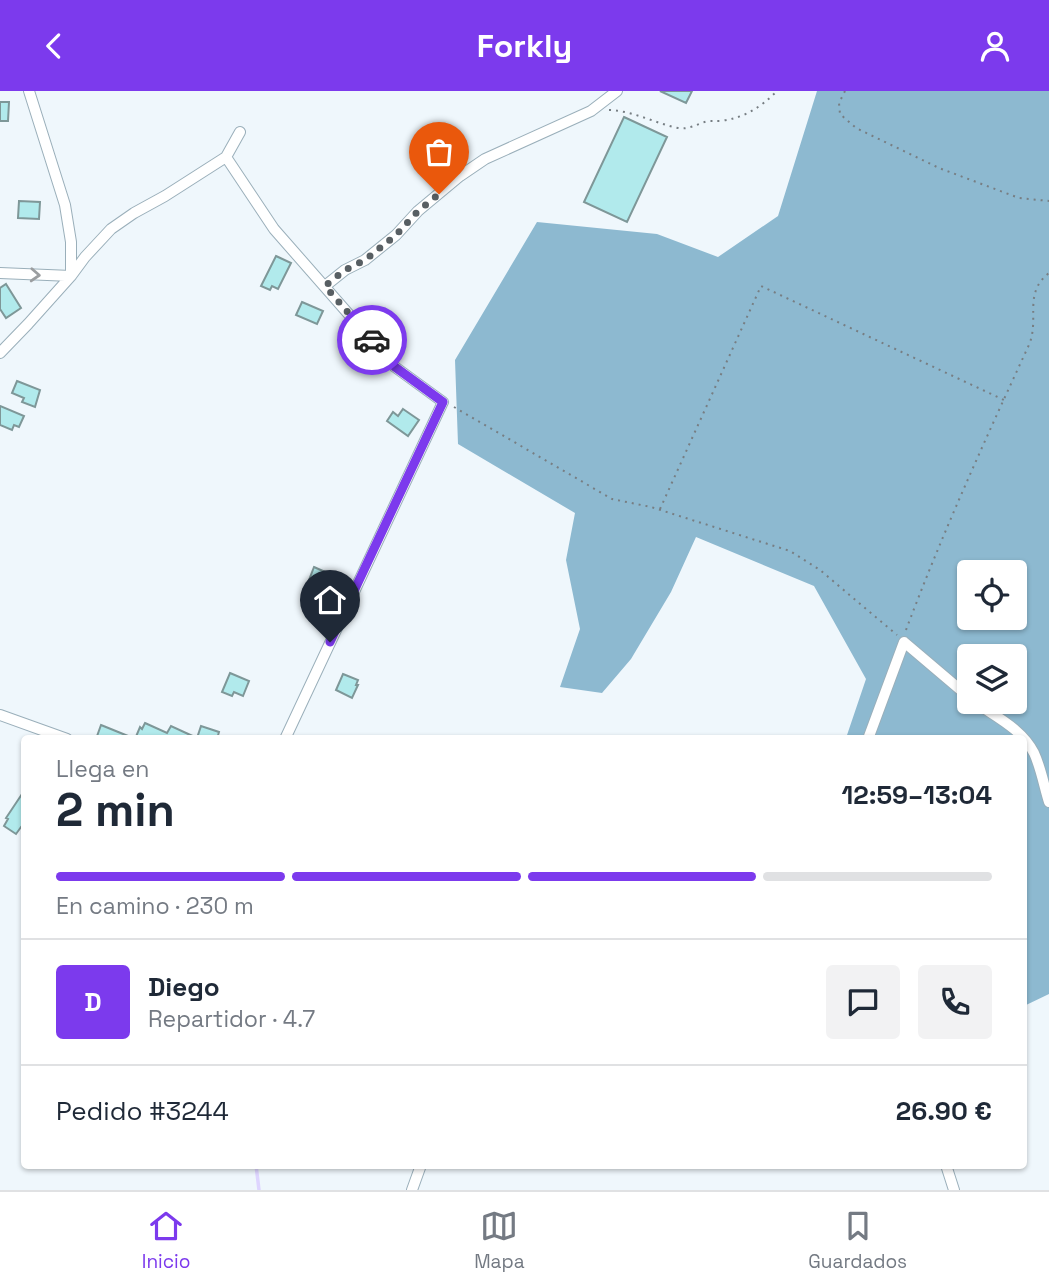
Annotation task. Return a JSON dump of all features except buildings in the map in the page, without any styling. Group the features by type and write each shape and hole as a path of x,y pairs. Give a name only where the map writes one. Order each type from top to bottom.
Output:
{"street":[{"path":"29,91 65,205 71,242 71,277"},
{"path":"325,286 386,244 418,211 485,159 591,111 617,91"},
{"path":"0,353 71,277 111,229 226,157 240,132"},
{"path":"226,157 274,229 395,367 443,402 287,735"},
{"path":"0,273 71,277"},
{"path":"869,735 904,642 957,687"},
{"path":"993,714 1022,735"},
{"path":"0,715 56,735"},
{"path":"1027,742 1035,755 1049,802"},
{"path":"412,1190 420,1169"},
{"path":"947,1169 954,1190"}],"path":[{"path":"591,111 634,113 682,129 707,121 720,121 748,114 777,91"},
{"path":"845,91 839,103 840,114 856,128 939,168 1005,193 1019,198 1049,201"},
{"path":"443,402 612,499 660,510 790,551 820,570 904,642 956,503 1032,338 1035,289 1049,273"},
{"path":"660,510 761,286 1003,400"}],"shaded area":[{"path":"817,91 1049,91 1049,994 1027,1005 1027,735 847,735 866,679 814,586 696,537 671,592 631,659 602,693 560,687 580,629 566,560 575,513 458,444 455,360 537,222 657,234 718,257 778,216"}],"waterway":[{"path":"256,1169 259,1190"}],"way so far":[{"path":"372,340 325,286 345,270 365,260 396,235 418,211 439,194"}],"route":[{"path":"330,642 443,402 395,367 372,340"}]}
